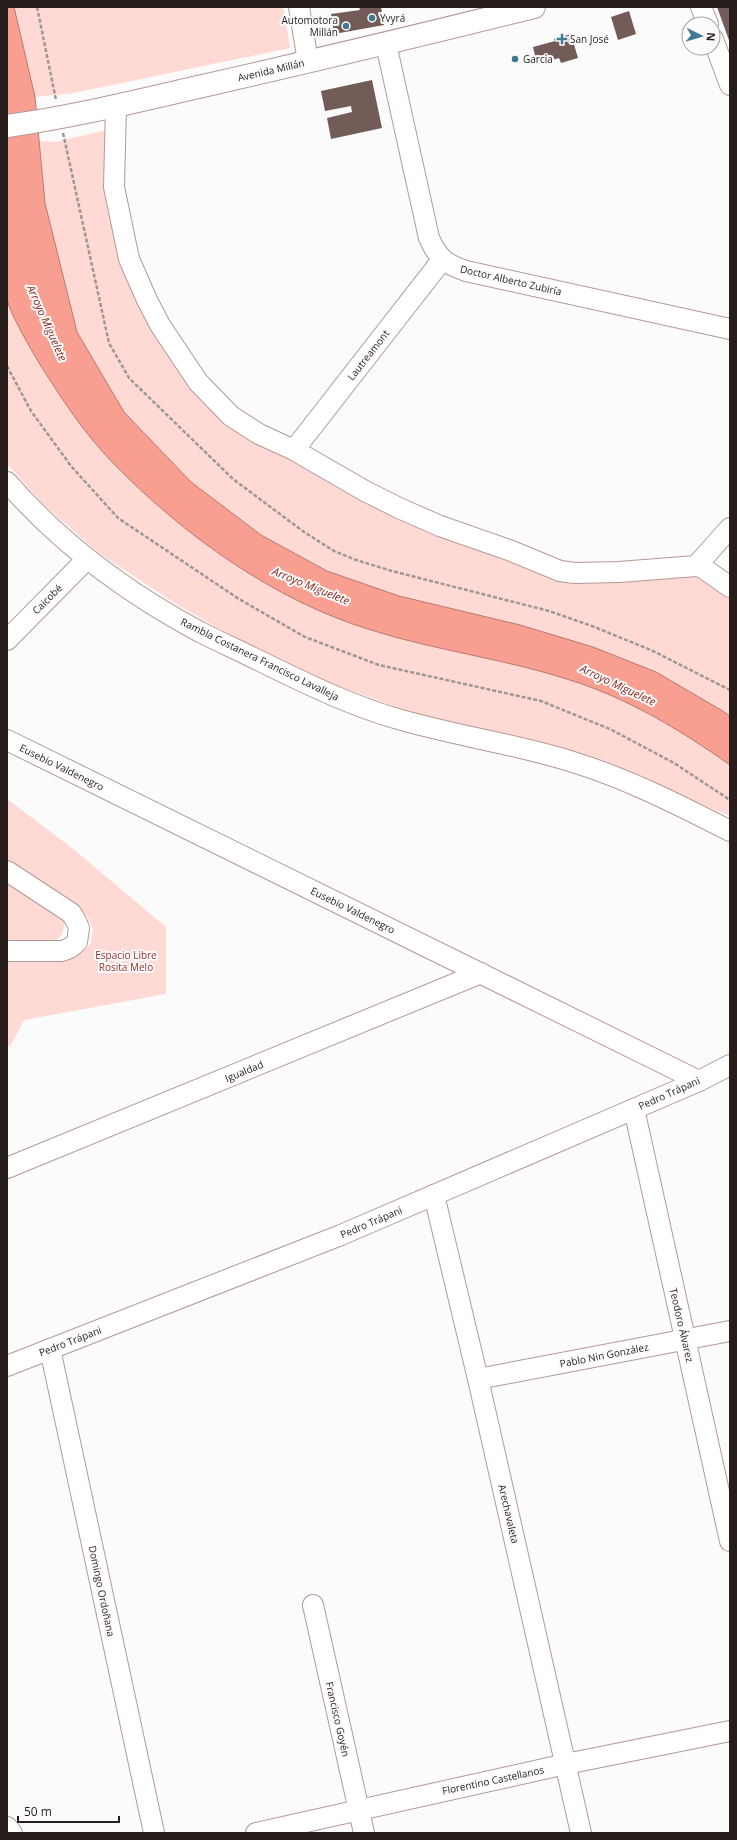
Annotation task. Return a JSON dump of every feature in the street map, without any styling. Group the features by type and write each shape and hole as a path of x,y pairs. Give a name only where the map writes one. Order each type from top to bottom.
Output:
{"main road":[{"name":"Avenida Millán","path":"7,126 53,119 116,106 386,44 534,7"}],"street":[{"path":"299,7 308,62"},
{"name":"Doctor Alberto Zubiría","path":"386,44 429,238 434,250 442,260 453,267 466,271 730,329"},
{"path":"719,56 730,85"},
{"path":"116,106 114,179 118,208 129,259 160,325 198,382 231,416 242,424 294,450 365,491 399,508 440,526 510,550 560,572 619,572 696,566 703,568 730,587"},
{"name":"Lautreamont","path":"294,450 442,260"},
{"name":"Rambla Costanera Francisco Lavalleja","path":"7,482 88,559 168,613 200,632 323,691 398,719 548,754 591,767 656,794 730,831"},
{"path":"696,566 730,528"},
{"name":"Caicobé","path":"7,640 88,559"},
{"name":"Eusebio Valdenegro","path":"7,740 699,1081"},
{"path":"7,871 71,913 79,928 76,942 70,948 62,951 7,951"},
{"name":"Igualdad","path":"7,1168 481,973"},
{"name":"Pedro Trápani","path":"7,1366 341,1235 699,1081 730,1065"},
{"name":"Teodoro Álvarez","path":"634,1109 730,1540"},
{"name":"Arechavaleta","path":"434,1195 478,1379 581,1833"},
{"name":"Pablo Nin González","path":"478,1379 730,1331"},
{"name":"Domingo Ordoñana","path":"50,1349 154,1833"},
{"name":"Francisco Goyén","path":"313,1605 364,1833"},
{"name":"Florentino Castellanos","path":"256,1833 566,1764 730,1731"},
{"path":"7,1827 12,1833"}],"path":[{"path":"37,7 53,119"},
{"path":"7,366 31,411 71,466 118,518 239,599 305,637 379,665 541,701 610,729 674,763 730,800"}],"green space":[{"path":"14,7 283,7 290,48 74,93 35,97"},
{"path":"107,130 121,250 237,427 560,575 695,572 730,593 730,716 721,710 327,571 261,535 191,482 124,412 77,332 45,203 40,141 55,142"},
{"path":"7,299 32,353 67,405 108,455 155,502 206,544 261,580 316,609 372,630 397,637 523,666 572,680 634,706 674,728 730,765 730,816 645,781 423,716 320,680 214,626 173,602 99,553 44,505 7,464"},
{"name":"Espacio Libre Rosita Melo","path":"7,799 72,848 166,927 166,994 24,1020 10,1047 7,1045 7,956 69,958 83,952 91,943 93,929 87,916 75,904 7,862"},
{"path":"7,877 43,899 62,915 64,920 63,933 53,943 7,944"}],"water":[{"name":"Arroyo Miguelete","path":"7,7 14,7 35,97 45,203 77,332 124,412 191,482 261,535 327,571 399,596 520,625 593,647 656,672 730,716 730,765 674,728 635,707 594,688 548,673 421,644 371,630 300,602 232,563 200,540 140,490 102,452 64,402 47,376 21,331 7,299"}],"building":[{"path":"359,7 381,7 384,25 334,34 331,14 360,10"},
{"path":"717,7 730,7 730,43 721,16"},
{"path":"629,11 636,34 618,40 611,17"},
{"path":"571,34 578,58 561,63 559,58 537,64 533,47 555,41 554,39"},
{"path":"372,80 382,128 331,139 327,118 352,112 351,106 325,111 321,91"}],"place":[{"name":"Yvyrá","path":"372,18"},
{"name":"Automotora Millán","path":"346,26"},
{"name":"San José","path":"562,39"},
{"name":"Garcia","path":"515,59"}]}
